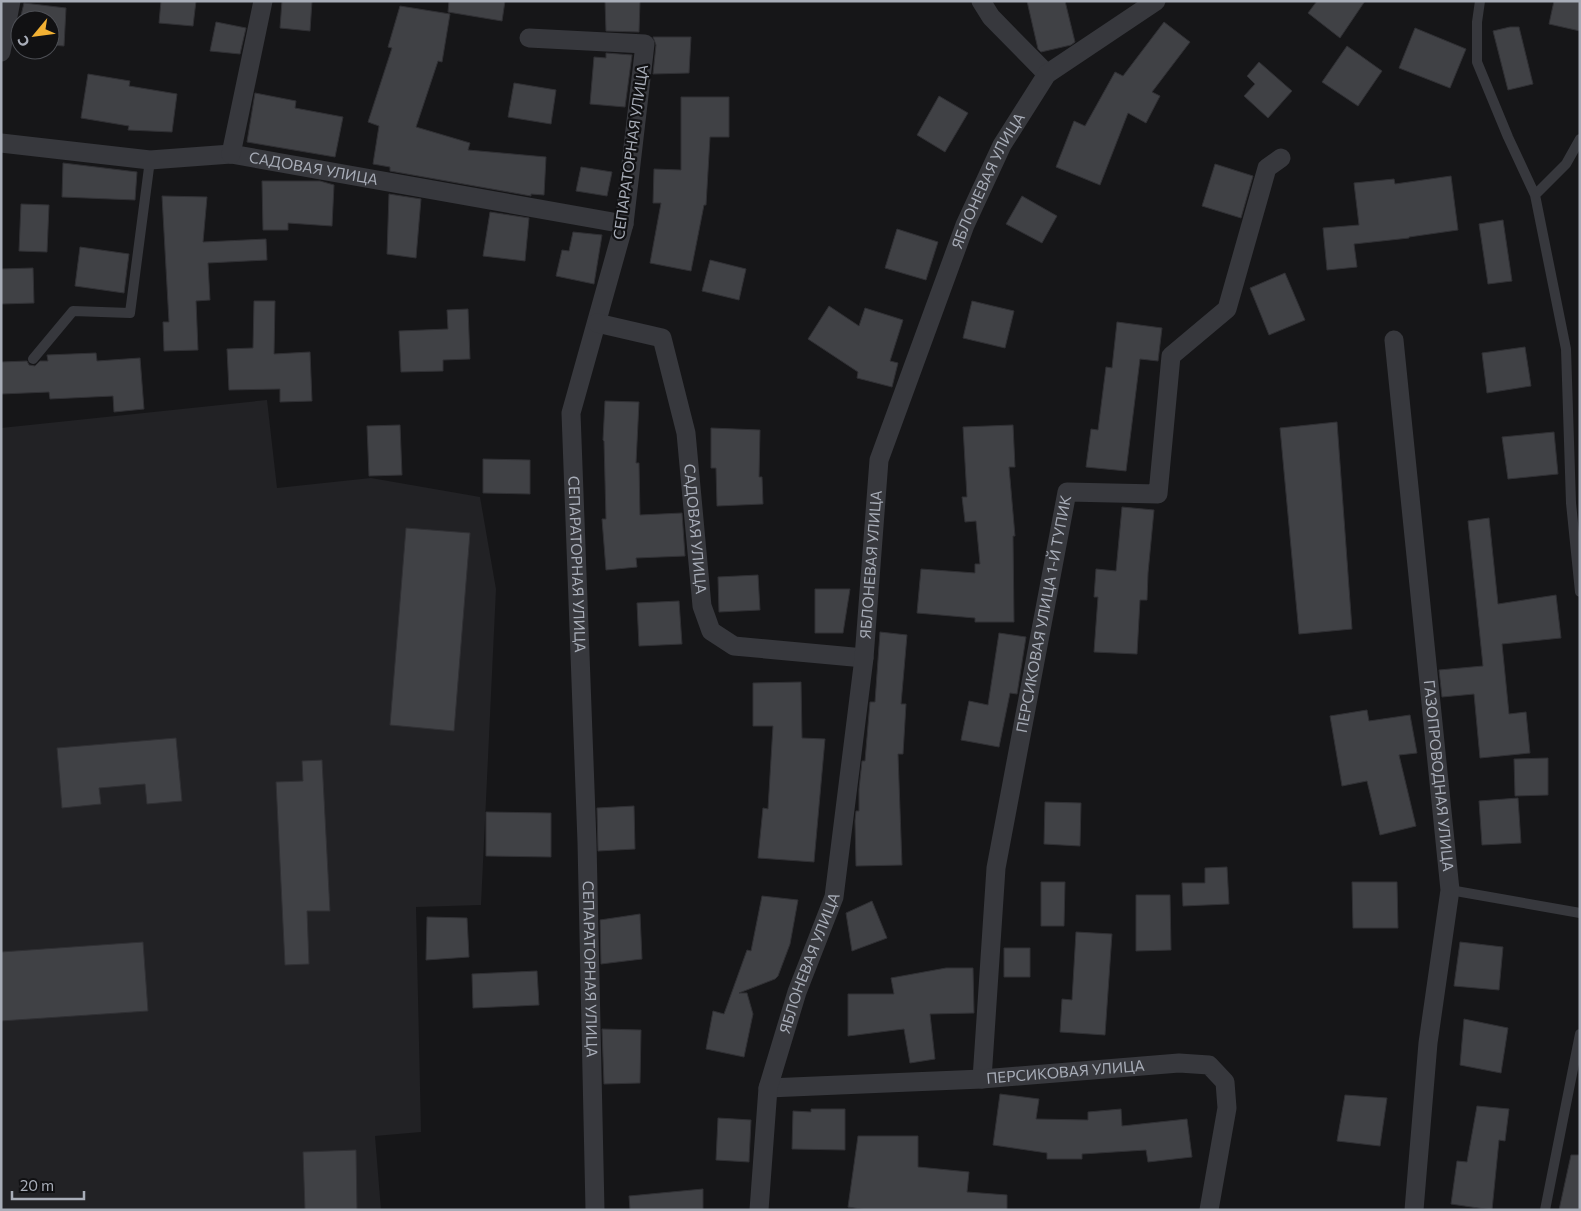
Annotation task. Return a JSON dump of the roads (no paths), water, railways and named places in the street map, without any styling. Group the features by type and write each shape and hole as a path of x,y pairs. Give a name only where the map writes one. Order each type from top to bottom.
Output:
{"street":[{"path":"1,52 11,1"},
{"path":"231,154 263,1"},
{"path":"981,1 991,17 1047,74"},
{"name":"ЯБЛОНЕВАЯ УЛИЦА","path":"759,1210 768,1088 797,992 834,897 864,658 879,460 965,225 1002,145 1047,74 1156,1"},
{"name":"СЕПАРАТОРНАЯ УЛИЦА","path":"529,38 645,44 624,224 571,414 587,842 595,1210"},
{"name":"САДОВАЯ УЛИЦА","path":"1,143 150,160 231,154 624,224"},
{"name":"ПЕРСИКОВАЯ УЛИЦА 1-Й ТУПИК","path":"982,1080 996,868 1067,492 1158,494 1171,356 1226,309 1267,168 1282,158"},
{"name":"САДОВАЯ УЛИЦА","path":"597,323 662,338 686,434 702,606 711,631 734,646 864,658"},
{"name":"ГАЗОПРОВОДНАЯ УЛИЦА","path":"1394,340 1450,890 1428,1043 1414,1210"},
{"name":"ПЕРСИКОВАЯ УЛИЦА","path":"768,1088 982,1080 1178,1063 1209,1065 1225,1082 1227,1108 1209,1210"}],"lane":[{"path":"1480,1 1477,22 1477,62 1508,137 1535,195 1566,349 1571,503 1580,592"},
{"path":"1535,195 1566,164 1580,138"},
{"path":"33,359 73,311 130,313 150,160"},
{"path":"1450,890 1580,913"},
{"path":"1545,1210 1580,1034"}]}
